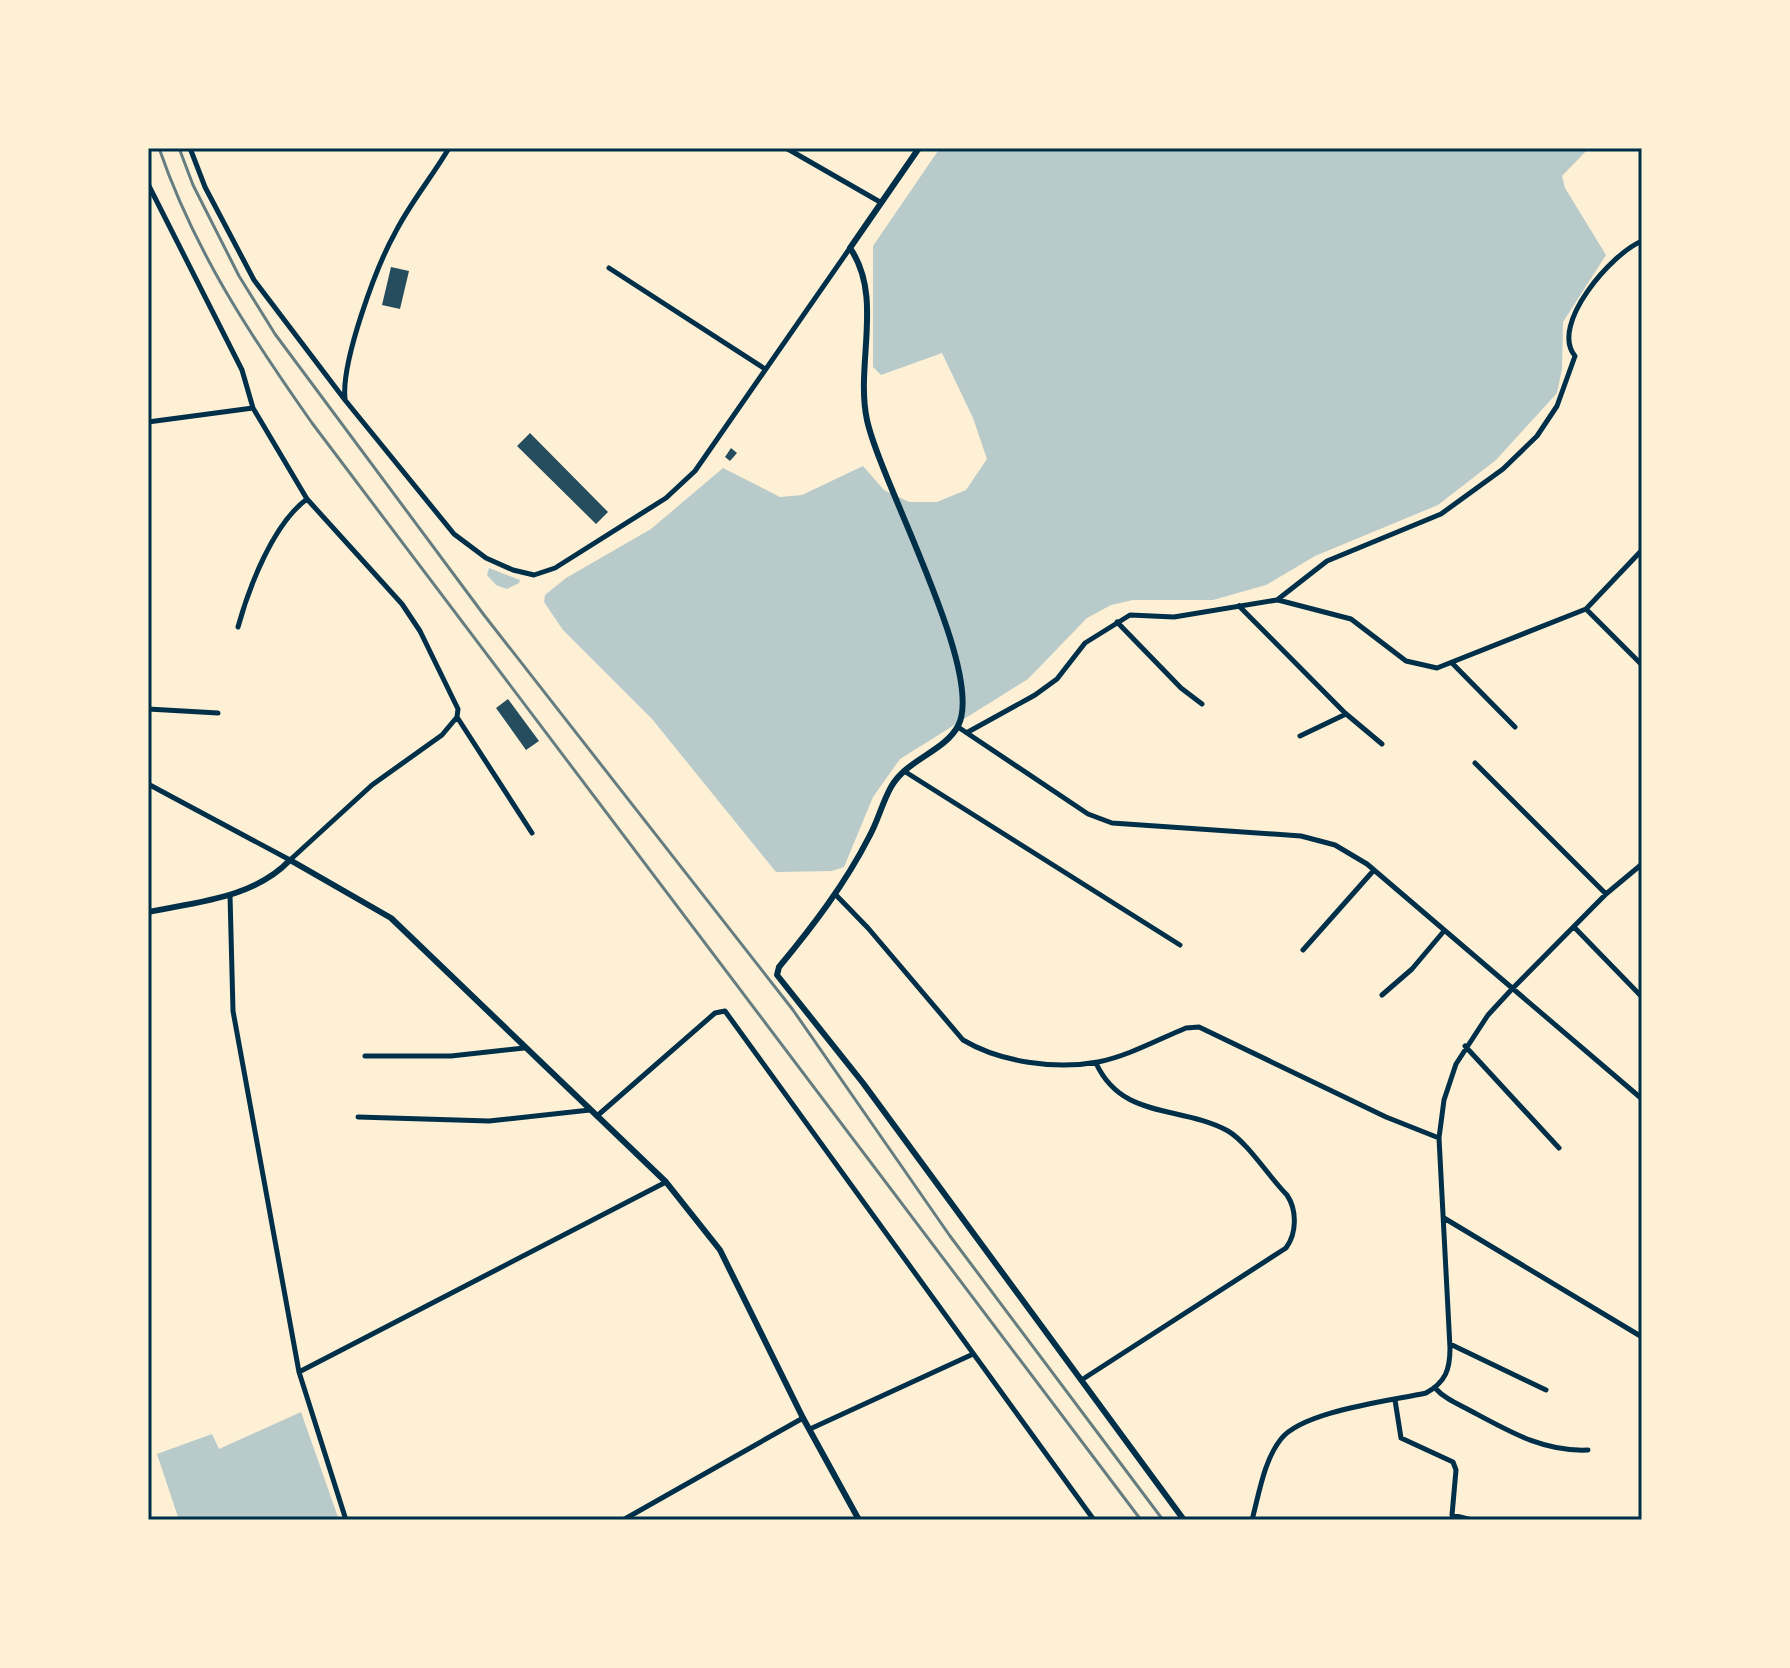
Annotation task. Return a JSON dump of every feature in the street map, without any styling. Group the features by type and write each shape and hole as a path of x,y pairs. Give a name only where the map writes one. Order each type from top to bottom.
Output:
{"street":[{"path":"190,148 205,187 254,280 345,400 467,545 505,568 522,574 542,574 674,492 695,471 919,148"},
{"path":"345,400 345,373 390,243 449,148"},
{"path":"786,148 880,202"},
{"path":"148,187 242,370 253,408 307,499 408,613 458,709 457,717 442,735 372,785 275,876 230,895 148,912"},
{"path":"1277,600 1327,561 1441,514 1521,454 1562,396 1575,356 1568,344 1568,334 1590,286 1624,251 1642,241"},
{"path":"850,248 864,275 867,417 879,457 946,626 962,701 958,727 904,771 892,786 870,836 835,894 779,967 780,984 863,1083 1184,1520"},
{"path":"609,268 765,369"},
{"path":"148,422 253,408"},
{"path":"238,627 255,576 289,519 307,499"},
{"path":"968,732 1035,695 1057,679 1085,643 1130,615 1174,617 1277,600 1351,619 1413,665 1429,668 1452,663 1586,609 1642,550"},
{"path":"1239,606 1346,714 1382,744"},
{"path":"1586,609 1642,665"},
{"path":"1117,622 1181,688 1202,704"},
{"path":"1452,663 1515,727"},
{"path":"148,709 218,713"},
{"path":"1300,736 1346,714"},
{"path":"457,717 532,833"},
{"path":"958,727 1088,814 1112,823 1301,836 1335,845 1374,870 1642,1099"},
{"path":"1475,763 1606,894"},
{"path":"904,771 1180,945"},
{"path":"148,784 391,918 666,1182 720,1250 803,1418 859,1520"},
{"path":"1252,1520 1273,1451 1293,1428 1311,1419 1435,1388 1447,1374 1450,1344 1439,1138 1449,1081 1465,1046 1512,989 1606,894 1642,864"},
{"path":"1303,950 1374,870"},
{"path":"835,894 963,1040 987,1051 1026,1061 1096,1063 1122,1056 1186,1028 1199,1027 1386,1117 1439,1138"},
{"path":"230,895 233,1011 299,1372 346,1520"},
{"path":"1574,927 1642,997"},
{"path":"1382,995 1412,969 1444,931"},
{"path":"597,1116 715,1013 725,1011 862,1197 971,1355 1094,1520"},
{"path":"1465,1046 1559,1148"},
{"path":"365,1056 451,1056 524,1048"},
{"path":"1083,1379 1286,1248 1292,1239 1294,1213 1287,1195 1234,1135 1205,1121 1122,1098 1107,1083 1096,1063"},
{"path":"358,1117 489,1121 590,1110"},
{"path":"299,1372 666,1182"},
{"path":"1444,1218 1642,1337"},
{"path":"1450,1344 1546,1390"},
{"path":"810,1429 971,1355"},
{"path":"1435,1388 1446,1398 1520,1438 1565,1451 1588,1450"},
{"path":"1395,1400 1401,1438 1453,1462 1456,1470 1452,1515 1472,1520"},
{"path":"623,1520 803,1418"}],"shaded area":[{"path":"940,148 1589,148 1562,176 1565,188 1606,255 1563,322 1562,369 1557,393 1496,460 1438,505 1315,556 1266,585 1213,600 1133,600 1111,605 1087,618 1028,679 900,759 873,797 844,867 832,871 776,872 652,719 563,630 544,602 545,595 566,578 651,529 723,468 780,497 802,495 863,466 884,490 909,502 937,502 966,490 987,459 973,418 942,353 881,375 873,367 873,246"},
{"path":"489,568 520,580 519,583 507,589 496,585 487,575"},
{"path":"301,1412 339,1520 179,1520 157,1454 212,1434 219,1449"}],"building":[{"path":"391,267 409,271 400,309 382,305"},
{"path":"530,433 608,512 596,524 517,446"},
{"path":"731,448 737,453 730,461 725,457"},
{"path":"508,699 539,741 526,750 496,708"}],"railway":[{"path":"159,148 206,257 267,357 312,423 1141,1520"},
{"path":"179,148 193,185 239,276 275,334 484,615 793,1010 950,1236 1163,1520"}]}
